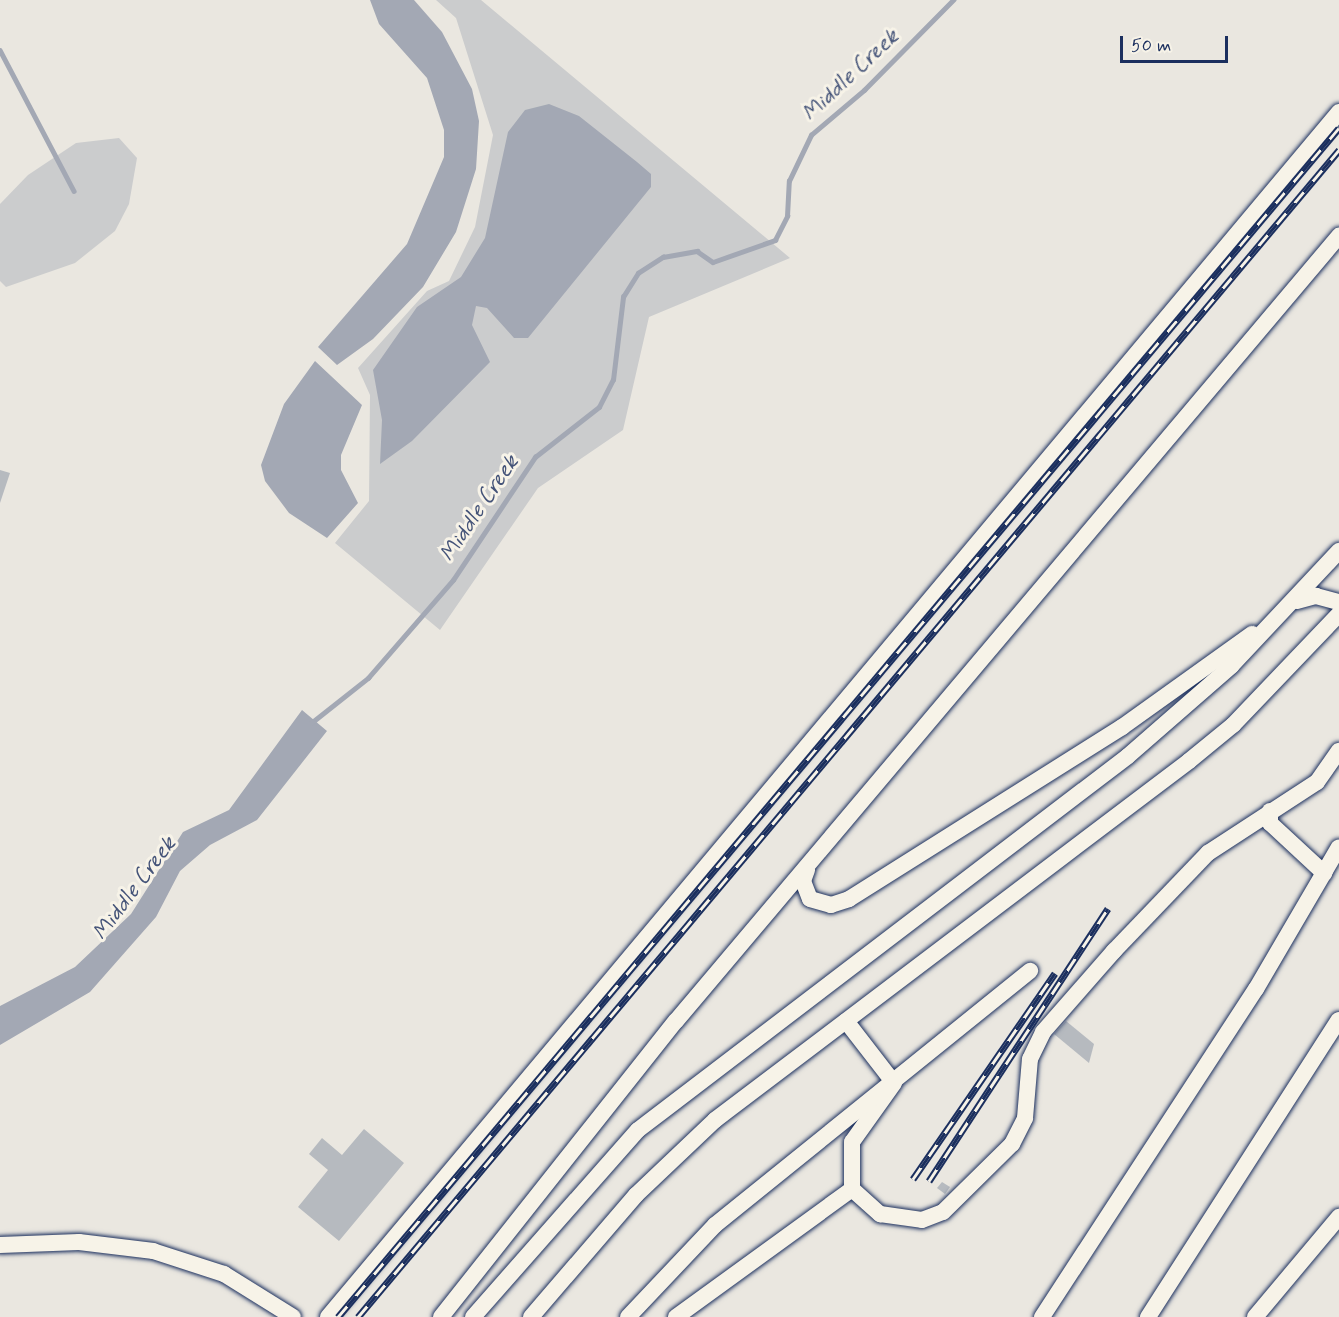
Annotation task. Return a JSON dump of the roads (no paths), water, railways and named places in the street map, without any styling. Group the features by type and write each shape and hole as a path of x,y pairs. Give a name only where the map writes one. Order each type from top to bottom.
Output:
{"street":[{"path":"328,1317 1339,112"},
{"path":"441,1317 647,1057 1339,236"},
{"path":"461,1291 477,1312 638,1130 1128,756 1297,601 1339,551"},
{"path":"809,866 803,881 810,899 831,905 849,899 1122,727 1297,601 1316,596 1339,602"},
{"path":"531,1317 670,1160 846,1021 1233,725 1339,614"},
{"path":"894,1083 852,1142 852,1189 880,1214 900,1219 944,1212 1020,1130 1030,1059 1043,1032 1175,883 1270,811 1317,782 1339,751"},
{"path":"1270,811 1270,823 1324,873"},
{"path":"1042,1317 1256,989 1339,847"},
{"path":"628,1317 715,1225 894,1083 1030,971"},
{"path":"1148,1317 1339,1020"},
{"path":"846,1021 894,1083"},
{"path":"676,1317 852,1189"},
{"path":"1255,1317 1339,1217"},
{"path":"0,1245 80,1242 153,1251 224,1274 293,1317"}],"waterway":[{"name":"Middle Creek","path":"311,723 368,678 453,580 535,457 599,407 613,380 623,297 638,273 663,257 697,251 713,262 775,240 787,216 789,181 811,135 864,90 953,0"},
{"path":"0,50 74,191"}],"railway":[{"path":"338,1317 1339,128"},
{"path":"358,1317 1339,150"},
{"path":"929,1181 1108,909"},
{"path":"913,1179 1055,973"}]}
